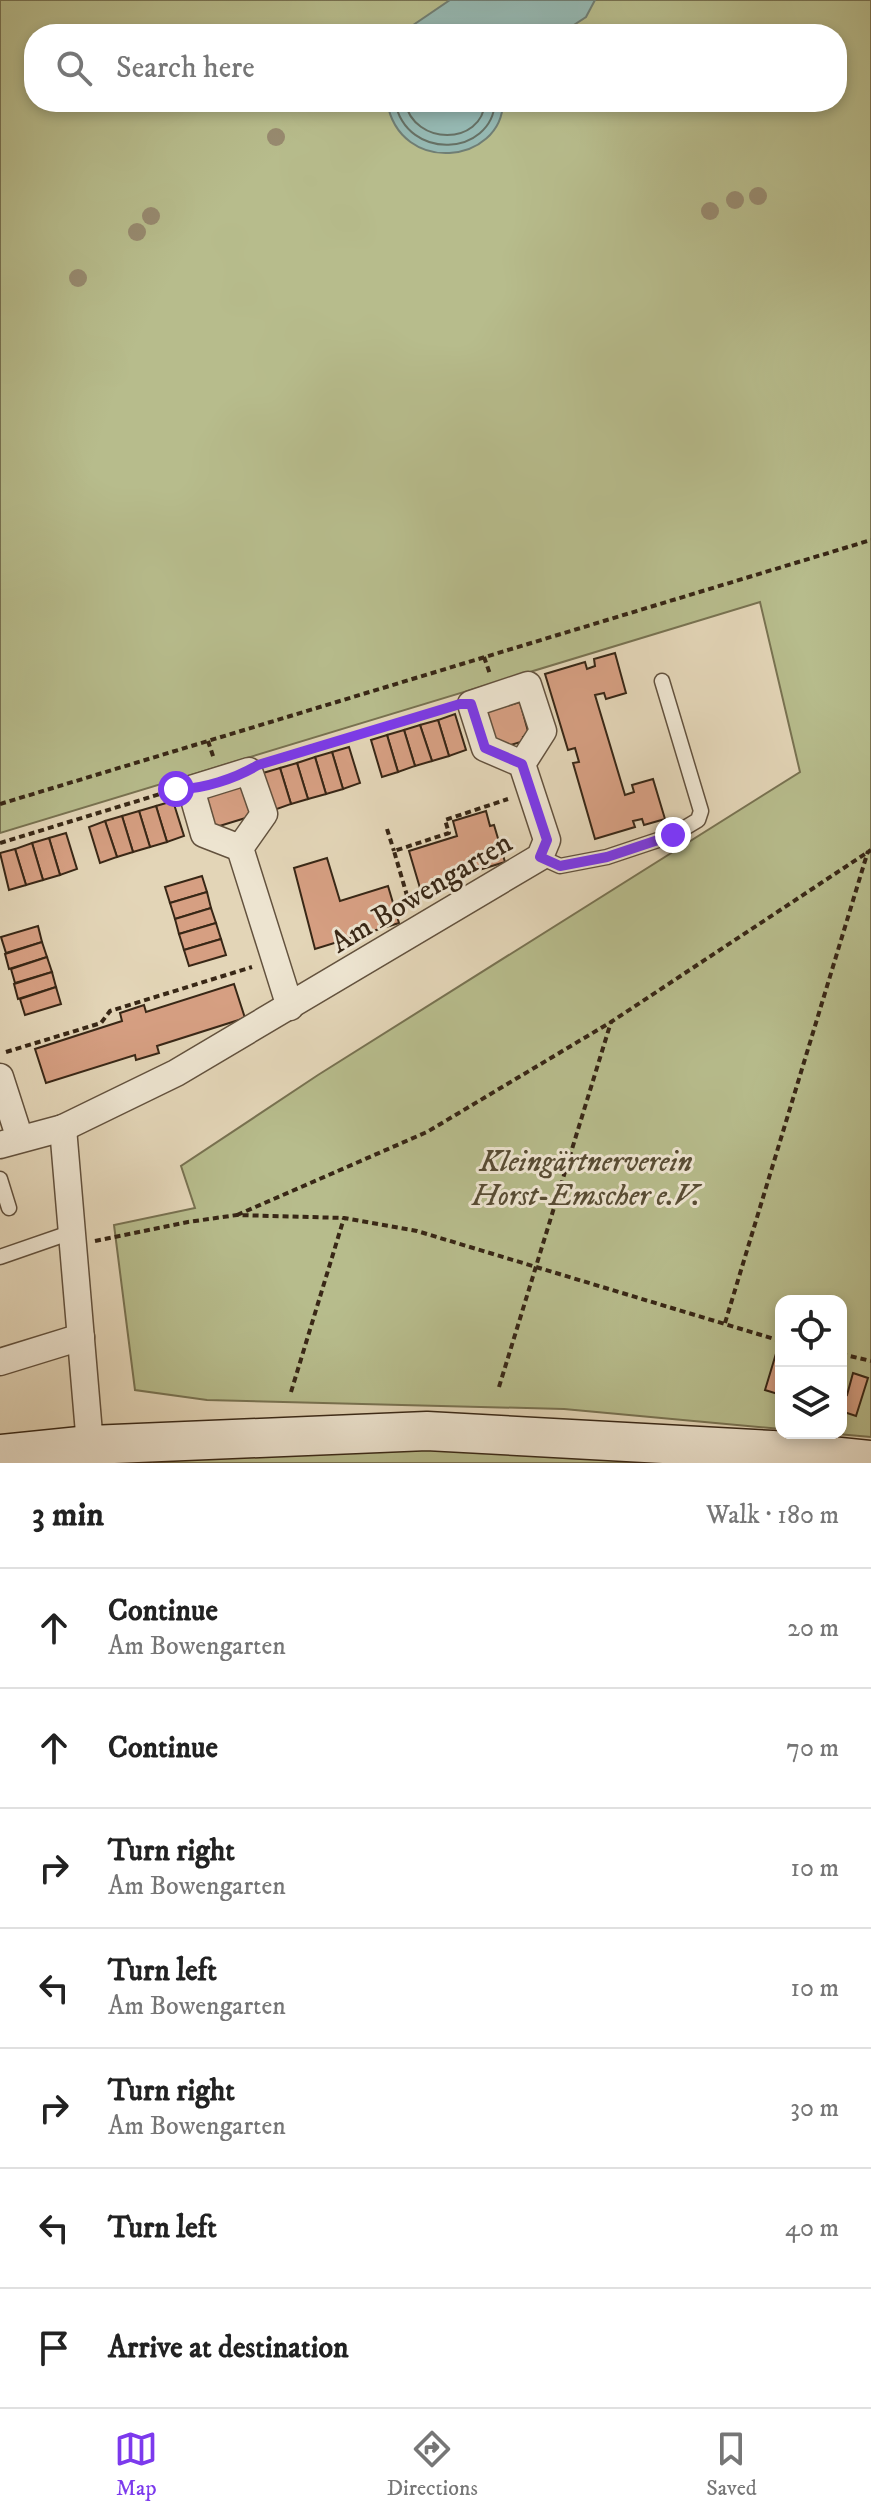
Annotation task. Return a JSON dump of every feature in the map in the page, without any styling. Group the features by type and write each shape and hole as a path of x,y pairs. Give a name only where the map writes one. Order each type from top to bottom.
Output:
{"main road":[{"path":"0,1454 91,1454 427,1431 772,1450 871,1460"}],"street":[{"path":"528,685 543,731 522,764 485,748 471,704 528,685"},
{"name":"Am Bowengarten","path":"0,1077 10,1142 63,1128 176,1073 417,931 540,857 547,840 522,764"},
{"path":"249,771 264,814 240,848 204,834 191,789 249,771"},
{"path":"240,848 290,1007"},
{"path":"63,1128 91,1454"},
{"path":"0,1362 81,1337"}],"lane":[{"path":"540,857 560,866 607,857 673,835 698,820 701,811 662,681"},
{"path":"0,1179 9,1208"},
{"path":"0,1257 72,1239"}],"path":[{"path":"0,804 871,540"},
{"path":"249,771 258,765 460,704 471,704"},
{"path":"0,843 176,789 191,789"},
{"path":"394,851 449,833 445,820 531,792"},
{"path":"387,829 417,931"},
{"path":"237,1215 427,1132 611,1022 870,851"},
{"path":"725,1323 870,851"},
{"path":"0,1054 101,1023 110,1011 275,960"},
{"path":"499,1387 611,1022"},
{"path":"72,1239 237,1215 344,1218 417,1231 775,1339"},
{"path":"291,1392 344,1218"},
{"path":"847,1355 871,1361"}],"green space":[{"name":"Kleingärtnerverein Horst-Emscher e.V.","path":"0,0 871,0 871,1437 847,1435 847,1295 775,1295 775,1428 564,1409 207,1400 135,1390 114,1225 195,1208 181,1166 318,1075 800,772 760,602 0,833"},
{"path":"456,1449 745,1463 154,1463 153,1453"}],"water":[{"path":"450,0 595,0 586,17 575,24 415,24"},
{"path":"391,112 501,112 498,123 486,139 469,149 450,153 429,151 410,142 396,126"}],"building":[{"path":"615,653 626,693 606,699 604,693 595,695 625,795 634,792 632,785 653,779 665,819 644,825 642,819 633,821 635,827 595,839 573,763 579,762 575,748 568,750 545,674 585,662 587,669 595,666 594,659"},
{"path":"520,702 529,735 523,737 524,741 504,747 495,745 485,712"},
{"path":"455,714 466,750 449,756 438,720"},
{"path":"438,720 449,756 432,761 420,725"},
{"path":"420,725 432,761 415,766 404,730"},
{"path":"404,730 415,766 398,772 387,735"},
{"path":"387,735 398,772 382,777 371,740"},
{"path":"349,747 360,783 343,789 332,752"},
{"path":"332,752 343,789 326,794 315,757"},
{"path":"315,757 326,794 308,799 297,763"},
{"path":"297,763 308,799 291,804 280,768"},
{"path":"280,768 291,804 274,810 263,773"},
{"path":"242,786 252,816 213,828 204,798"},
{"path":"173,801 184,836 167,842 156,806"},
{"path":"156,806 167,842 150,847 139,811"},
{"path":"139,811 150,847 133,852 122,816"},
{"path":"486,811 490,826 494,825 505,862 420,888 409,851 457,836 453,821"},
{"path":"122,816 133,852 117,857 105,821"},
{"path":"105,821 117,857 100,863 89,827"},
{"path":"66,833 77,869 60,875 49,838"},
{"path":"49,838 60,875 43,880 32,843"},
{"path":"32,843 43,880 26,885 15,849"},
{"path":"15,849 26,885 9,890 0,853"},
{"path":"327,858 340,901 388,886 399,923 315,949 294,868"},
{"path":"202,876 207,892 170,903 165,887"},
{"path":"207,892 211,908 175,919 170,903"},
{"path":"211,908 216,923 179,934 175,919"},
{"path":"216,923 221,939 184,950 179,934"},
{"path":"38,926 42,942 6,953 1,937"},
{"path":"221,939 226,955 189,966 184,950"},
{"path":"42,942 47,957 9,969 5,954"},
{"path":"47,957 52,972 15,983 11,969"},
{"path":"52,972 56,987 18,999 14,984"},
{"path":"234,984 245,1018 157,1046 159,1053 136,1060 135,1055 46,1083 35,1049 122,1021 120,1013 144,1005 146,1012"},
{"path":"56,987 61,1004 25,1015 20,999"},
{"path":"775,1357 775,1393 765,1390"},
{"path":"853,1373 868,1378 856,1416 847,1413 847,1395"}],"route":[{"path":"176,789 191,789 249,771 258,765 460,704 471,704 485,748 522,764 547,840 540,857 560,866 607,857 673,835"}]}
